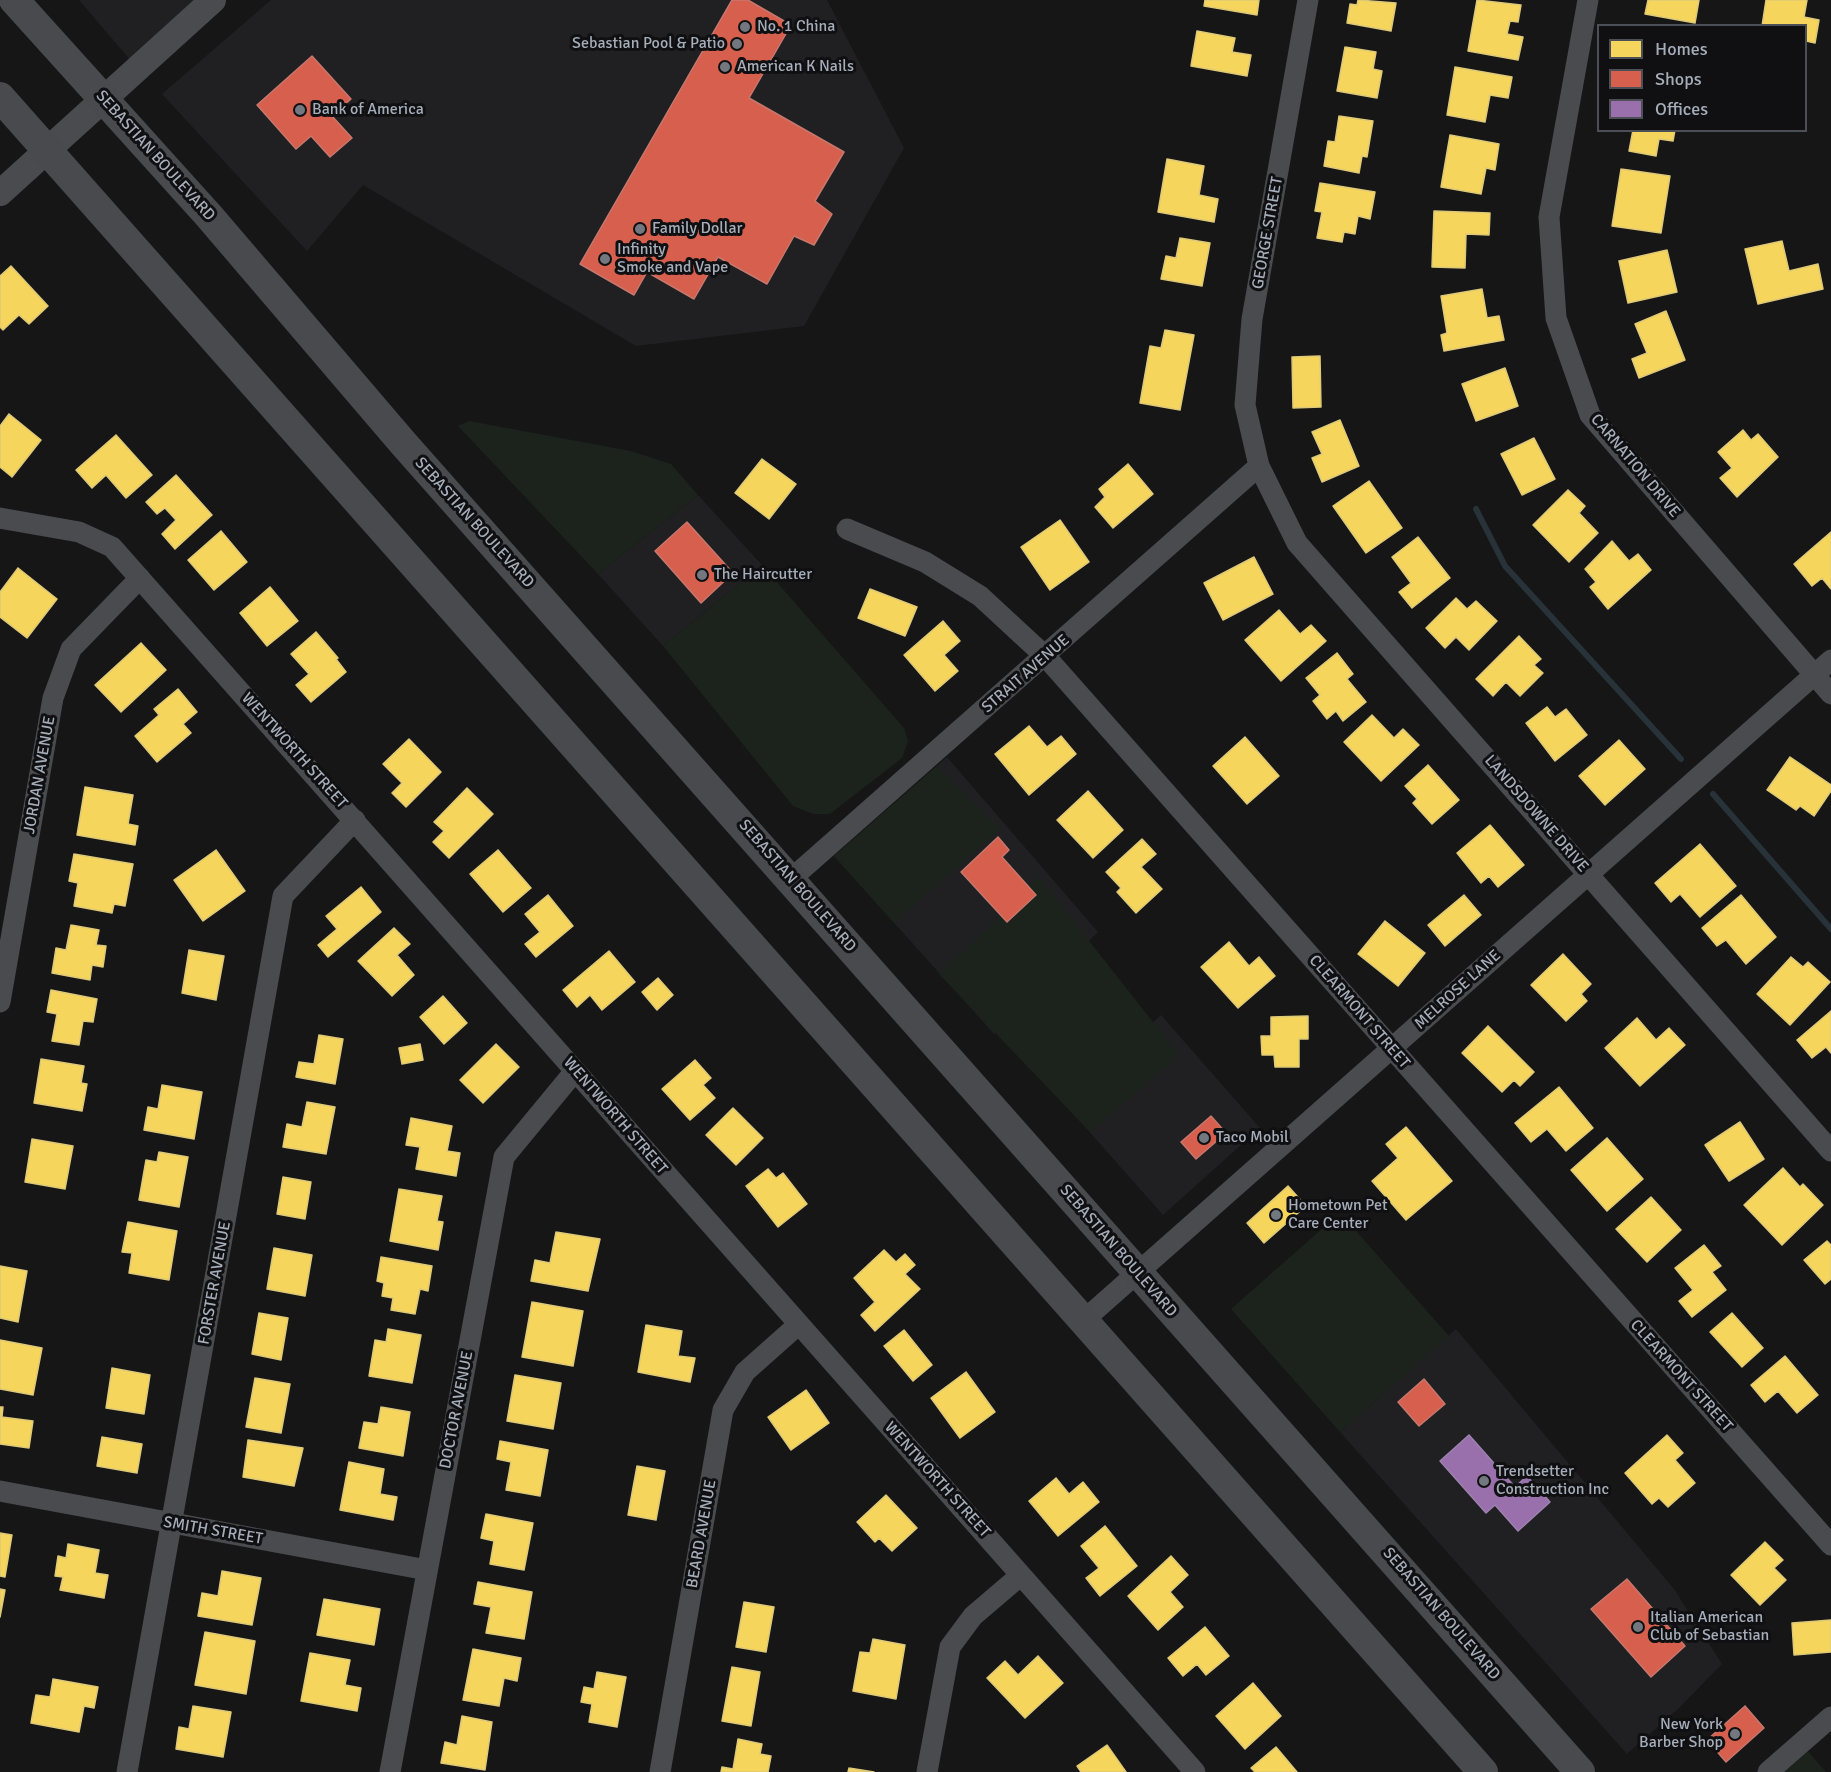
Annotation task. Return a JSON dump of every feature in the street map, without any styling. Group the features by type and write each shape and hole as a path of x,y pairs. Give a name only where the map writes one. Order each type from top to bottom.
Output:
{"main road":[{"name":"SEBASTIAN BOULEVARD","path":"14,0 105,99 397,435 1580,1772"},
{"path":"0,97 1483,1772"}],"street":[{"path":"0,193 213,0"},
{"name":"GEORGE STREET","path":"1259,466 1245,405 1252,320 1308,0"},
{"name":"CARNATION DRIVE","path":"1588,0 1549,218 1556,318 1590,415 1831,694"},
{"name":"STRAIT AVENUE","path":"791,879 1046,657 1259,466"},
{"name":"LANDSDOWNE DRIVE","path":"1259,466 1297,543 1831,1151"},
{"name":"WENTWORTH STREET","path":"0,518 79,532 112,547 1195,1772"},
{"name":"CLEARMONT STREET","path":"847,529 925,562 980,596 1046,657 1831,1545"},
{"name":"JORDAN AVENUE","path":"0,1002 53,698 71,649 140,578"},
{"name":"MELROSE LANE","path":"1084,1320 1831,660"},
{"name":"FORSTER AVENUE","path":"127,1772 283,896 355,820"},
{"name":"DOCTOR AVENUE","path":"390,1772 504,1156 575,1071"},
{"name":"BEARD AVENUE","path":"660,1772 723,1410 745,1372 799,1324"},
{"name":"SMITH STREET","path":"0,1491 427,1570"},
{"path":"927,1772 950,1647 973,1616 1021,1575"},
{"path":"1768,1772 1831,1717"}],"shaded area":[{"path":"79,0 198,0 131,61"},
{"path":"271,0 827,0 904,148 804,326 636,346 363,185 307,251 162,94"},
{"path":"469,421 631,451 671,464 698,495 598,574 458,426"},
{"path":"698,495 762,565 663,646 598,574"},
{"path":"762,565 904,728 908,741 902,758 830,814 813,814 793,806 663,646"},
{"path":"947,757 1098,932 994,1034 834,856"},
{"path":"937,766 1000,829 894,923 834,856"},
{"path":"1038,876 1179,1055 1090,1132 939,974 1001,916 1007,922 1036,895 1028,886"},
{"path":"1161,1015 1260,1128 1163,1215 1063,1102"},
{"path":"1349,1223 1449,1336 1340,1432 1231,1309 1324,1227"},
{"path":"1456,1329 1674,1589 1722,1664 1678,1709 1627,1754 1340,1432"},
{"path":"1805,1748 1826,1772 1779,1772"}],"building: Homes":[{"path":"1205,0 1259,0 1257,15 1204,6"},
{"path":"1358,0 1396,3 1391,31 1347,23 1350,4 1357,5"},
{"path":"1477,0 1521,5 1518,22 1510,21 1507,34 1523,37 1518,60 1468,51"},
{"path":"1648,0 1699,0 1695,23 1645,14"},
{"path":"1766,0 1807,0 1804,17 1819,20 1815,43 1807,41 1807,24 1762,24"},
{"path":"1197,31 1235,38 1232,52 1251,55 1247,76 1191,66"},
{"path":"1345,47 1376,52 1373,69 1382,71 1377,98 1337,91"},
{"path":"1455,67 1512,77 1508,98 1490,95 1485,122 1447,115"},
{"path":"1339,116 1373,121 1367,157 1362,156 1359,173 1324,166 1328,141 1335,142"},
{"path":"1633,132 1675,132 1673,141 1659,139 1656,156 1629,151"},
{"path":"1450,135 1499,144 1495,170 1486,168 1481,194 1441,187"},
{"path":"1167,159 1204,166 1199,195 1218,199 1214,222 1158,212"},
{"path":"1621,169 1670,176 1661,233 1612,226"},
{"path":"1320,183 1375,192 1370,219 1358,216 1355,234 1344,232 1342,242 1317,238 1322,212 1315,211"},
{"path":"1434,211 1490,213 1489,235 1466,234 1465,268 1432,267"},
{"path":"1180,238 1210,243 1202,286 1161,279 1166,256 1176,258"},
{"path":"1782,241 1789,271 1818,264 1823,289 1758,304 1745,249"},
{"path":"1667,250 1677,292 1628,303 1619,261"},
{"path":"11,266 48,306 29,324 19,315 3,330 0,327 0,276"},
{"path":"1482,289 1487,318 1499,316 1504,340 1444,351 1441,335 1447,333 1441,296"},
{"path":"1666,311 1685,360 1639,378 1632,359 1647,353 1635,324"},
{"path":"1165,330 1194,335 1180,410 1140,403 1150,346 1161,348"},
{"path":"1320,356 1321,407 1293,408 1292,357"},
{"path":"1505,368 1518,406 1476,421 1462,384"},
{"path":"9,414 41,440 12,477 0,467 0,426"},
{"path":"1340,420 1359,466 1322,482 1312,458 1322,454 1312,432"},
{"path":"1743,430 1751,440 1758,434 1778,457 1737,497 1720,478 1732,468 1718,452"},
{"path":"116,435 152,475 126,498 106,475 92,488 76,470"},
{"path":"1534,438 1555,479 1522,495 1501,454"},
{"path":"762,459 796,484 769,519 735,493"},
{"path":"1128,464 1153,494 1113,528 1095,507 1105,497 1099,489"},
{"path":"176,475 212,515 175,549 162,534 176,520 165,508 157,514 146,502"},
{"path":"1369,481 1402,528 1366,553 1333,506"},
{"path":"1568,490 1585,506 1579,513 1598,533 1569,562 1533,525"},
{"path":"1060,520 1089,562 1050,590 1021,547"},
{"path":"221,531 247,562 214,590 188,560"},
{"path":"1831,532 1831,589 1822,578 1812,586 1794,564"},
{"path":"1418,537 1450,578 1412,608 1399,592 1411,583 1392,557"},
{"path":"1612,541 1629,561 1638,554 1651,570 1608,609 1590,587 1596,582 1585,569"},
{"path":"1254,557 1273,594 1223,620 1204,583"},
{"path":"18,568 57,599 27,638 0,617 0,592"},
{"path":"270,587 298,621 267,646 240,613"},
{"path":"870,589 917,607 905,636 858,618"},
{"path":"1456,598 1467,609 1476,601 1497,621 1469,650 1456,637 1445,648 1426,628"},
{"path":"1279,610 1300,634 1311,625 1326,641 1281,681 1245,640"},
{"path":"943,621 960,641 944,655 958,671 935,691 904,655"},
{"path":"316,632 338,658 336,659 346,672 311,702 296,685 309,674 291,654"},
{"path":"1519,636 1541,659 1534,665 1543,673 1520,696 1506,682 1493,696 1476,679"},
{"path":"141,643 166,670 121,712 95,685"},
{"path":"1337,653 1353,674 1347,679 1366,702 1343,721 1336,711 1327,719 1313,701 1320,695 1306,678"},
{"path":"178,689 197,712 183,724 191,733 157,762 135,736 159,715 154,709"},
{"path":"1547,707 1555,717 1566,709 1587,735 1555,761 1526,723"},
{"path":"1372,715 1394,738 1403,729 1419,745 1381,781 1344,742"},
{"path":"1029,726 1047,747 1061,736 1076,754 1029,795 995,754"},
{"path":"1245,737 1279,776 1247,804 1213,766"},
{"path":"409,739 441,772 406,807 392,793 402,783 383,764"},
{"path":"1619,740 1645,769 1605,805 1579,776"},
{"path":"1790,757 1831,785 1831,791 1814,816 1800,806 1796,810 1767,790"},
{"path":"1428,765 1459,800 1432,824 1413,803 1417,799 1405,786"},
{"path":"85,787 133,795 128,824 138,826 135,845 77,835"},
{"path":"467,788 493,814 449,858 433,842 444,831 434,822"},
{"path":"1088,791 1123,830 1093,858 1057,820"},
{"path":"1490,825 1524,865 1498,887 1489,876 1481,883 1457,853"},
{"path":"1142,839 1156,854 1141,867 1162,889 1136,913 1117,892 1121,888 1106,872"},
{"path":"1700,844 1736,886 1700,917 1680,894 1671,902 1655,883"},
{"path":"216,850 245,891 203,921 174,880"},
{"path":"498,850 531,888 503,912 470,874"},
{"path":"74,854 133,864 125,906 114,904 112,913 74,906 78,883 69,881"},
{"path":"361,887 381,912 328,957 318,945 337,929 326,916"},
{"path":"548,895 573,926 536,957 525,944 540,932 525,914"},
{"path":"1464,895 1481,915 1445,946 1428,925"},
{"path":"1741,895 1776,937 1746,964 1726,940 1717,946 1702,928"},
{"path":"1385,921 1425,953 1398,986 1358,954"},
{"path":"71,925 99,930 96,945 106,946 103,967 92,965 90,980 52,973 56,948 66,950"},
{"path":"394,928 410,944 397,955 414,975 392,996 358,961"},
{"path":"1229,942 1249,966 1259,957 1275,976 1238,1008 1201,967"},
{"path":"189,950 224,956 216,1000 182,993"},
{"path":"609,951 635,982 602,1010 590,995 577,1007 563,990"},
{"path":"1563,954 1591,984 1581,994 1587,1001 1566,1021 1531,985"},
{"path":"1791,957 1803,967 1808,962 1830,982 1790,1025 1757,994"},
{"path":"658,978 673,995 657,1010 642,992"},
{"path":"51,990 97,999 93,1022 83,1021 79,1045 52,1041 57,1014 47,1012"},
{"path":"443,996 467,1023 444,1044 420,1017"},
{"path":"1831,1011 1831,1053 1826,1047 1812,1058 1797,1040"},
{"path":"1308,1016 1308,1039 1299,1039 1299,1067 1275,1067 1274,1055 1262,1055 1261,1036 1271,1036 1271,1017"},
{"path":"1637,1018 1656,1040 1669,1028 1685,1045 1640,1086 1605,1048"},
{"path":"1488,1026 1534,1072 1520,1086 1514,1080 1502,1092 1462,1053"},
{"path":"319,1035 343,1039 335,1084 296,1077 299,1062 314,1064"},
{"path":"420,1044 423,1060 402,1064 399,1048"},
{"path":"496,1044 519,1067 483,1103 460,1080"},
{"path":"41,1059 84,1066 81,1083 87,1084 82,1111 34,1103"},
{"path":"695,1060 711,1078 703,1085 715,1098 690,1120 662,1089"},
{"path":"162,1085 202,1092 194,1139 144,1130 148,1107 158,1109"},
{"path":"1559,1087 1593,1128 1566,1151 1547,1129 1531,1142 1515,1123"},
{"path":"307,1102 335,1107 326,1154 283,1147 287,1124 302,1127"},
{"path":"733,1108 763,1138 736,1165 706,1135"},
{"path":"411,1118 452,1126 447,1151 460,1153 456,1176 416,1169 420,1147 406,1145"},
{"path":"1740,1122 1764,1159 1729,1181 1705,1145"},
{"path":"1406,1127 1452,1181 1406,1220 1372,1181 1398,1158 1386,1144"},
{"path":"1607,1138 1643,1179 1607,1211 1571,1170"},
{"path":"32,1139 73,1146 65,1189 25,1182"},
{"path":"159,1152 188,1157 179,1207 139,1200 146,1160 157,1162"},
{"path":"1783,1168 1800,1187 1803,1184 1823,1205 1782,1245 1744,1205"},
{"path":"768,1169 776,1178 783,1173 807,1204 778,1227 746,1186"},
{"path":"283,1177 311,1182 305,1219 277,1214"},
{"name":"Hometown Pet Care Center","path":"1288,1186 1306,1206 1264,1243 1247,1223"},
{"path":"399,1189 442,1196 437,1221 443,1222 438,1250 390,1241"},
{"path":"1651,1197 1681,1230 1647,1262 1616,1229"},
{"path":"128,1222 177,1231 169,1280 129,1273 132,1253 122,1252"},
{"path":"556,1232 600,1239 588,1291 531,1281 535,1260 550,1263"},
{"path":"1827,1241 1831,1245 1831,1279 1825,1284 1804,1260"},
{"path":"1704,1245 1721,1266 1712,1272 1726,1290 1692,1317 1679,1301 1693,1290 1675,1268"},
{"path":"274,1248 312,1255 305,1296 267,1289"},
{"path":"884,1250 896,1262 905,1254 915,1265 905,1274 920,1289 875,1331 861,1315 875,1302 854,1278"},
{"path":"381,1257 432,1266 428,1291 420,1289 415,1314 391,1310 393,1298 382,1296 384,1283 377,1281"},
{"path":"0,1266 27,1271 18,1322 0,1318"},
{"path":"532,1302 583,1311 573,1366 522,1357"},
{"path":"259,1313 288,1318 281,1360 252,1354"},
{"path":"1732,1313 1763,1348 1742,1367 1710,1332"},
{"path":"646,1325 682,1331 678,1356 695,1358 690,1382 638,1372"},
{"path":"388,1329 421,1335 412,1383 369,1376 375,1340 386,1342"},
{"path":"904,1330 932,1365 913,1381 884,1346"},
{"path":"0,1340 42,1348 33,1395 0,1389"},
{"path":"1785,1356 1818,1395 1797,1413 1778,1391 1765,1402 1751,1385"},
{"path":"112,1368 150,1375 144,1414 106,1408"},
{"path":"966,1372 995,1412 960,1438 931,1398"},
{"path":"515,1375 561,1383 553,1429 507,1421"},
{"path":"255,1378 290,1384 281,1433 246,1427"},
{"path":"806,1390 829,1423 791,1450 768,1417"},
{"path":"0,1407 3,1407 2,1417 33,1421 29,1448 0,1444"},
{"path":"381,1407 410,1412 403,1456 359,1448 364,1422 378,1424"},
{"path":"1667,1435 1683,1453 1675,1460 1695,1483 1668,1507 1659,1498 1652,1504 1625,1473"},
{"path":"102,1437 142,1444 137,1473 97,1466"},
{"path":"248,1440 303,1448 294,1486 243,1477"},
{"path":"500,1441 548,1450 540,1496 506,1490 511,1462 497,1459"},
{"path":"349,1462 384,1469 380,1494 397,1497 393,1520 340,1510"},
{"path":"637,1466 665,1471 656,1520 628,1515"},
{"path":"1056,1478 1069,1494 1083,1482 1099,1502 1058,1536 1029,1501"},
{"path":"886,1495 917,1528 892,1551 879,1538 875,1542 857,1522"},
{"path":"486,1514 533,1523 524,1570 490,1564 494,1541 481,1538"},
{"path":"1105,1526 1137,1566 1100,1596 1086,1578 1099,1568 1081,1546"},
{"path":"0,1533 12,1535 5,1577 0,1576"},
{"path":"1765,1542 1783,1560 1774,1568 1786,1580 1760,1605 1731,1575"},
{"path":"68,1544 99,1550 95,1573 108,1575 104,1598 60,1590 63,1577 55,1576 58,1556 66,1558"},
{"path":"1171,1556 1188,1575 1170,1592 1183,1607 1158,1630 1128,1596"},
{"path":"222,1571 261,1578 252,1625 198,1616 202,1593 218,1596"},
{"path":"478,1582 532,1592 524,1639 486,1633 491,1607 474,1604"},
{"path":"0,1589 5,1590 0,1617"},
{"path":"324,1599 380,1609 374,1645 317,1635"},
{"path":"744,1602 774,1607 766,1652 736,1647"},
{"path":"1831,1620 1831,1652 1794,1655 1792,1623"},
{"path":"1205,1627 1229,1656 1206,1675 1197,1664 1183,1676 1168,1658"},
{"path":"205,1632 255,1641 246,1694 195,1685"},
{"path":"873,1639 905,1645 896,1699 853,1691 860,1652 870,1653"},
{"path":"473,1649 521,1658 517,1681 504,1678 499,1706 463,1700"},
{"path":"310,1653 350,1660 345,1685 361,1688 357,1711 301,1701"},
{"path":"1038,1656 1063,1683 1025,1718 987,1678 1005,1661 1018,1675"},
{"path":"732,1667 760,1672 751,1726 722,1721"},
{"path":"597,1672 626,1677 617,1727 589,1722 592,1704 581,1702 584,1687 594,1689"},
{"path":"53,1679 98,1687 94,1708 84,1706 79,1732 31,1723 36,1695 50,1697"},
{"path":"1253,1683 1281,1716 1245,1749 1216,1716"},
{"path":"193,1706 231,1712 223,1757 176,1749 179,1727 189,1729"},
{"path":"462,1716 492,1722 485,1770 441,1763 445,1742 457,1745"},
{"path":"738,1739 762,1744 760,1754 771,1756 768,1772 721,1772 722,1767 733,1769"},
{"path":"1107,1745 1126,1772 1081,1772 1077,1766"},
{"path":"1276,1747 1297,1772 1255,1772 1251,1768"},
{"path":"849,1768 874,1772 848,1772"}],"building: Shops":[{"path":"732,0 748,0 791,25 749,98 844,152 815,201 832,214 814,245 794,236 767,284 718,257 694,299 647,272 634,295 580,264"},
{"name":"Bank of America","path":"312,56 351,99 332,116 352,138 330,157 311,136 296,149 257,105"},
{"path":"687,522 733,573 701,603 655,551"},
{"path":"998,837 1009,850 1002,857 1036,895 1007,922 961,872"},
{"name":"Taco Mobil","path":"1211,1116 1226,1133 1196,1159 1181,1142"},
{"path":"1424,1379 1445,1404 1419,1426 1398,1402"},
{"name":"Italian American Club of Sebastian","path":"1627,1579 1685,1646 1651,1677 1591,1609"},
{"path":"1745,1706 1764,1728 1726,1762 1707,1740"}],"building: Offices":[{"name":"Trendsetter Construction Inc","path":"1469,1435 1515,1487 1527,1476 1550,1502 1518,1531 1495,1505 1486,1513 1440,1461"}],"waterway":[{"path":"1476,509 1505,566 1681,759"},
{"path":"1713,794 1831,929"}],"place":[{"name":"No. 1 China","path":"745,27"},
{"name":"Sebastian Pool & Patio","path":"737,44"},
{"name":"American K Nails","path":"725,67"},
{"name":"Bank of America","path":"300,110"},
{"name":"Family Dollar","path":"640,229"},
{"name":"Infinity Smoke and Vape","path":"605,259"},
{"name":"The Haircutter","path":"702,575"},
{"name":"Taco Mobil","path":"1204,1138"},
{"name":"Hometown Pet Care Center","path":"1276,1215"},
{"name":"Trendsetter Construction Inc","path":"1484,1481"},
{"name":"Italian American Club of Sebastian","path":"1638,1627"},
{"name":"New York Barber Shop","path":"1735,1734"}]}
